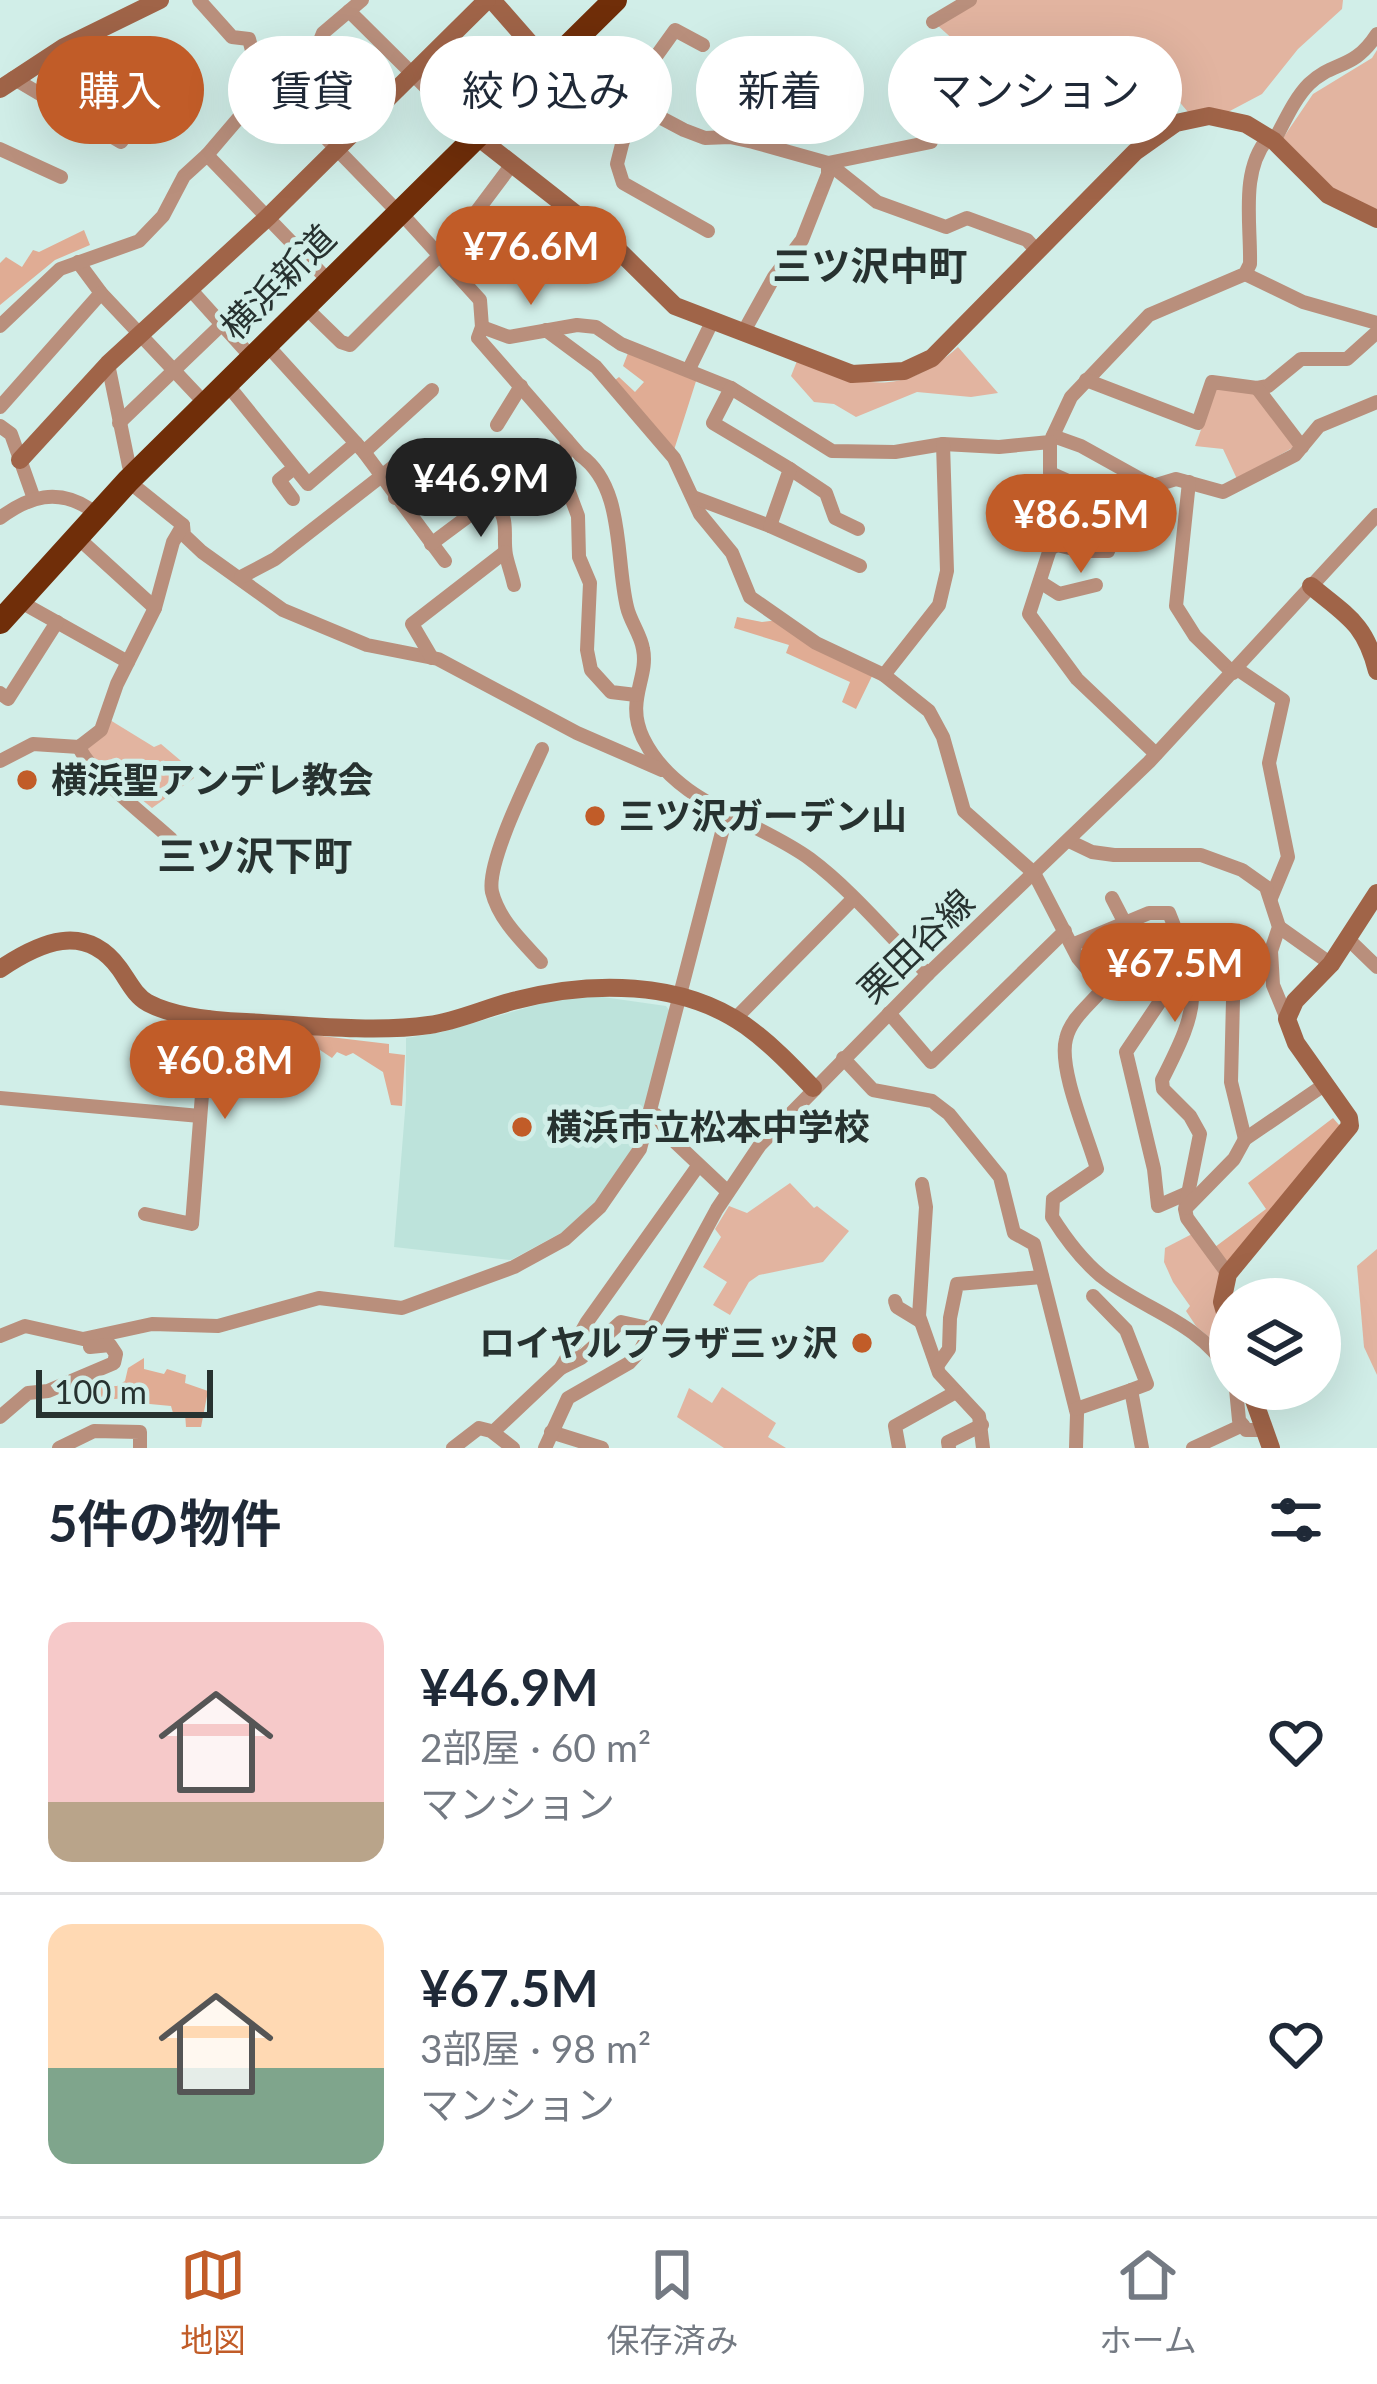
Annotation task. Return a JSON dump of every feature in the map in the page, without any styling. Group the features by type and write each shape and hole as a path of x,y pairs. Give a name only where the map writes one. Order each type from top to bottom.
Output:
{"highway":[{"name":"横浜新道","path":"568,36 601,0"},
{"name":"横浜新道","path":"574,36 615,0"},
{"name":"横浜新道","path":"9,603 76,537 199,397 304,307 462,144"},
{"name":"横浜新道","path":"0,622 9,603 90,508 226,383 324,276 397,210"}],"street":[{"path":"7,83 64,47 160,0"},
{"path":"199,0 231,36"},
{"path":"20,460 108,364 268,217 489,0 524,36"},
{"path":"933,22 970,0"},
{"path":"322,36 355,6 420,82"},
{"path":"671,36 675,30 696,41"},
{"path":"1156,754 1077,679 1029,614 1050,549 1057,545 1108,550 1126,506 1049,472 1051,439 1071,397 1149,315 1245,274 1250,264 1249,184 1257,151 1271,139 1305,88 1355,62 1377,34"},
{"path":"7,83 36,98"},
{"path":"487,144 604,236 667,299 712,322 852,374 904,371 932,358 1135,152 1176,122 1209,116 1246,124 1271,139 1328,195 1377,219"},
{"path":"672,123 705,138 730,137 828,163 877,202 904,214 946,227 967,218 1027,240 1037,251"},
{"path":"0,326 60,269 139,241 163,216 184,176 228,130"},
{"path":"329,144 480,300 478,338 567,440 599,469 609,499 628,613 644,650 636,720 662,770"},
{"path":"622,144 617,164 623,183 708,231"},
{"path":"828,163 921,144"},
{"path":"0,149 61,177"},
{"path":"206,155 324,276"},
{"path":"304,307 350,345 438,257 512,163"},
{"path":"743,333 774,277 802,240 828,163"},
{"path":"77,262 100,293 199,397"},
{"path":"1086,380 1198,423 1212,382 1268,386 1301,359 1347,359 1377,327 1303,302 1245,274"},
{"path":"118,423 264,284"},
{"path":"190,289 222,325 256,347 360,448 445,561"},
{"path":"0,407 100,293"},
{"path":"689,369 712,322"},
{"path":"482,327 509,337 585,324 596,327 621,344 731,388 832,451 895,452 943,444 999,447 1051,439 1081,446 1153,486 1176,479 1223,492 1295,455 1319,426 1377,403"},
{"path":"546,330 596,368 674,458 700,514 732,553 750,596 816,643 884,675 919,700 937,723 966,814 1034,873 1068,938 1099,983 1100,992 1073,1022 1065,1040 1097,1169 1053,1199 1052,1217 1099,1274 1185,1324 1209,1345"},
{"path":"108,364 129,474 183,525 184,535 202,552 300,619 367,645 432,658 577,733 662,770 813,861 928,974"},
{"path":"226,383 308,484 432,390"},
{"path":"497,424 520,386"},
{"path":"731,388 713,423 826,493 835,518 858,529"},
{"path":"1257,388 1302,447"},
{"path":"0,426 11,434 33,496"},
{"path":"567,440 562,476 578,516 579,557 590,583 587,650 592,670 611,692 636,695"},
{"path":"884,675 939,605 946,571 943,444"},
{"path":"241,577 275,559 411,453"},
{"path":"395,498 452,453"},
{"path":"293,499 279,480 294,468"},
{"path":"770,526 790,469"},
{"path":"1189,482 1176,606 1195,636 1235,671 1283,700 1269,763 1288,857 1271,898"},
{"path":"0,518 33,496 76,500 90,508"},
{"path":"693,497 860,566"},
{"path":"431,544 490,500 506,520 506,552 514,585"},
{"name":"栗田谷線","path":"545,1448 568,1398 629,1363 760,1145 928,974 1156,754 1377,515"},
{"path":"0,761 34,744 79,747 101,730 155,608 173,542 183,525"},
{"path":"76,537 155,608"},
{"path":"432,658 412,624 506,552"},
{"path":"1040,581 1059,593 1088,590"},
{"path":"1311,586 1361,627 1373,631 1377,670"},
{"path":"9,603 57,622 128,662"},
{"path":"0,693 8,699 57,622"},
{"path":"79,747 101,778 171,839"},
{"path":"541,962 505,922 491,888 513,811 542,749"},
{"path":"0,1336 37,1326 83,1339 152,1324 233,1324 319,1298 402,1308 541,1254 585,1223 628,1170 648,1124 727,813"},
{"path":"1069,841 1092,852 1114,855 1201,855 1221,860 1266,887 1271,898 1280,928 1271,955 1273,985 1296,1043 1350,1126 1227,1278"},
{"path":"1287,1019 1295,1001 1330,964 1377,893"},
{"path":"1112,898 1163,997 1126,1052 1154,1169 1158,1206 1190,1192"},
{"path":"734,1020 852,899"},
{"path":"890,1012 931,1063 1068,938 1160,910 1169,913 1193,973 1195,1001 1186,1032 1162,1080 1163,1089 1190,1116 1200,1134 1186,1218 1228,1274"},
{"path":"1280,928 1330,964"},
{"path":"0,969 59,938 78,939 106,953 135,993 149,1004 240,1022 404,1027 445,1022 515,1000 610,985 681,997 734,1020 776,1051 813,1088"},
{"path":"1348,938 1377,967"},
{"path":"1245,1139 1231,1082 1234,959 1271,955"},
{"path":"145,1214 192,1224 208,1017"},
{"path":"843,1058 874,1090 932,1101 949,1114 1000,1177 1014,1233 1034,1244 1076,1409 1076,1448"},
{"path":"1185,1209 1234,1159 1245,1139 1324,1085"},
{"path":"1136,1092 1163,1089"},
{"path":"0,1098 200,1116"},
{"path":"656,1115 698,1166 728,1192"},
{"path":"493,1432 561,1368 594,1312 698,1166"},
{"path":"922,1184 926,1207 920,1321 937,1366 980,1416 983,1448"},
{"path":"1027,1240 1060,1228"},
{"path":"937,1366 950,1349 957,1285 1042,1277"},
{"path":"1076,1409 1147,1384 1126,1330 1093,1296"},
{"path":"895,1300 897,1307 920,1321"},
{"path":"561,1368 581,1358 621,1322 653,1329"},
{"path":"0,1417 28,1393 113,1364 116,1354 110,1345 85,1348 76,1345 74,1337"},
{"path":"1131,1390 1142,1448"},
{"path":"899,1448 895,1426 956,1392"},
{"path":"1240,1410 1246,1430 1268,1439"},
{"path":"1258,1410 1268,1439"},
{"path":"949,1448 948,1442 982,1425"},
{"path":"1193,1448 1243,1425"},
{"path":"453,1448 479,1428 493,1432 512,1448"},
{"path":"59,1448 94,1431 140,1432 140,1448"},
{"path":"551,1432 602,1448"}],"shaded area":[{"path":"976,0 1343,0 1342,9 1298,49 1262,94 1228,112 1188,112 1182,105 1182,36 949,36 936,24"},
{"path":"1377,50 1377,212 1340,195 1283,138 1313,94 1372,58"},
{"path":"84,230 90,245 55,260 0,305 0,263 6,257 22,267 33,250 39,252"},
{"path":"958,347 998,393 971,397 917,392 856,417 834,404 814,402 791,376 797,361 862,381 899,380 918,374"},
{"path":"628,353 697,378 674,450 615,380 619,377 635,392 644,382 623,366"},
{"path":"1217,386 1256,392 1294,447 1237,479 1223,449 1195,446"},
{"path":"737,617 778,620 874,672 856,709 842,702 850,682 786,653 789,645 734,628"},
{"path":"110,720 154,747 161,744 194,778 152,808 83,751"},
{"name":"横浜市立松本中学校","path":"589,995 666,1006 671,1013 635,1145 592,1208 570,1228 511,1260 394,1247 406,1038"},
{"path":"288,1032 389,1044 389,1053 405,1055 402,1106 391,1105 383,1072 353,1053 337,1052 332,1058 314,1046 309,1052 298,1045 285,1050 281,1045 270,1046 265,1054 249,1061 249,1082 212,1099 211,1051 222,1046 236,1054 249,1044 250,1036 262,1033 279,1039"},
{"path":"1333,1118 1340,1126 1227,1263 1215,1247 1266,1209 1248,1183"},
{"path":"790,1183 814,1208 849,1231 823,1262 759,1275 749,1282 730,1315 713,1305 727,1282 703,1267 721,1237 715,1229 729,1206 747,1213"},
{"path":"1192,1234 1220,1273 1219,1278 1209,1278 1209,1337 1186,1311 1190,1306 1164,1262 1165,1248"},
{"path":"1377,1249 1377,1375 1364,1347 1357,1266"},
{"path":"144,1358 144,1369 186,1375 185,1383 208,1391 201,1427 186,1427 185,1413 173,1413 171,1406 139,1403 138,1397 103,1400 87,1396 87,1386 117,1386 125,1381 128,1368"},
{"path":"722,1387 776,1423 768,1437 786,1448 724,1448 677,1417 689,1388 712,1403"}],"place":[{"name":"横浜聖アンデレ教会","path":"27,780"},
{"name":"三ツ沢ガーデン山","path":"595,816"},
{"name":"横浜市立松本中学校","path":"522,1127"},
{"name":"ロイヤルプラザ三ッ沢","path":"862,1343"}],"district":[{"name":"三ツ沢中町","path":"870,266"},
{"name":"三ツ沢下町","path":"255,856"}]}
